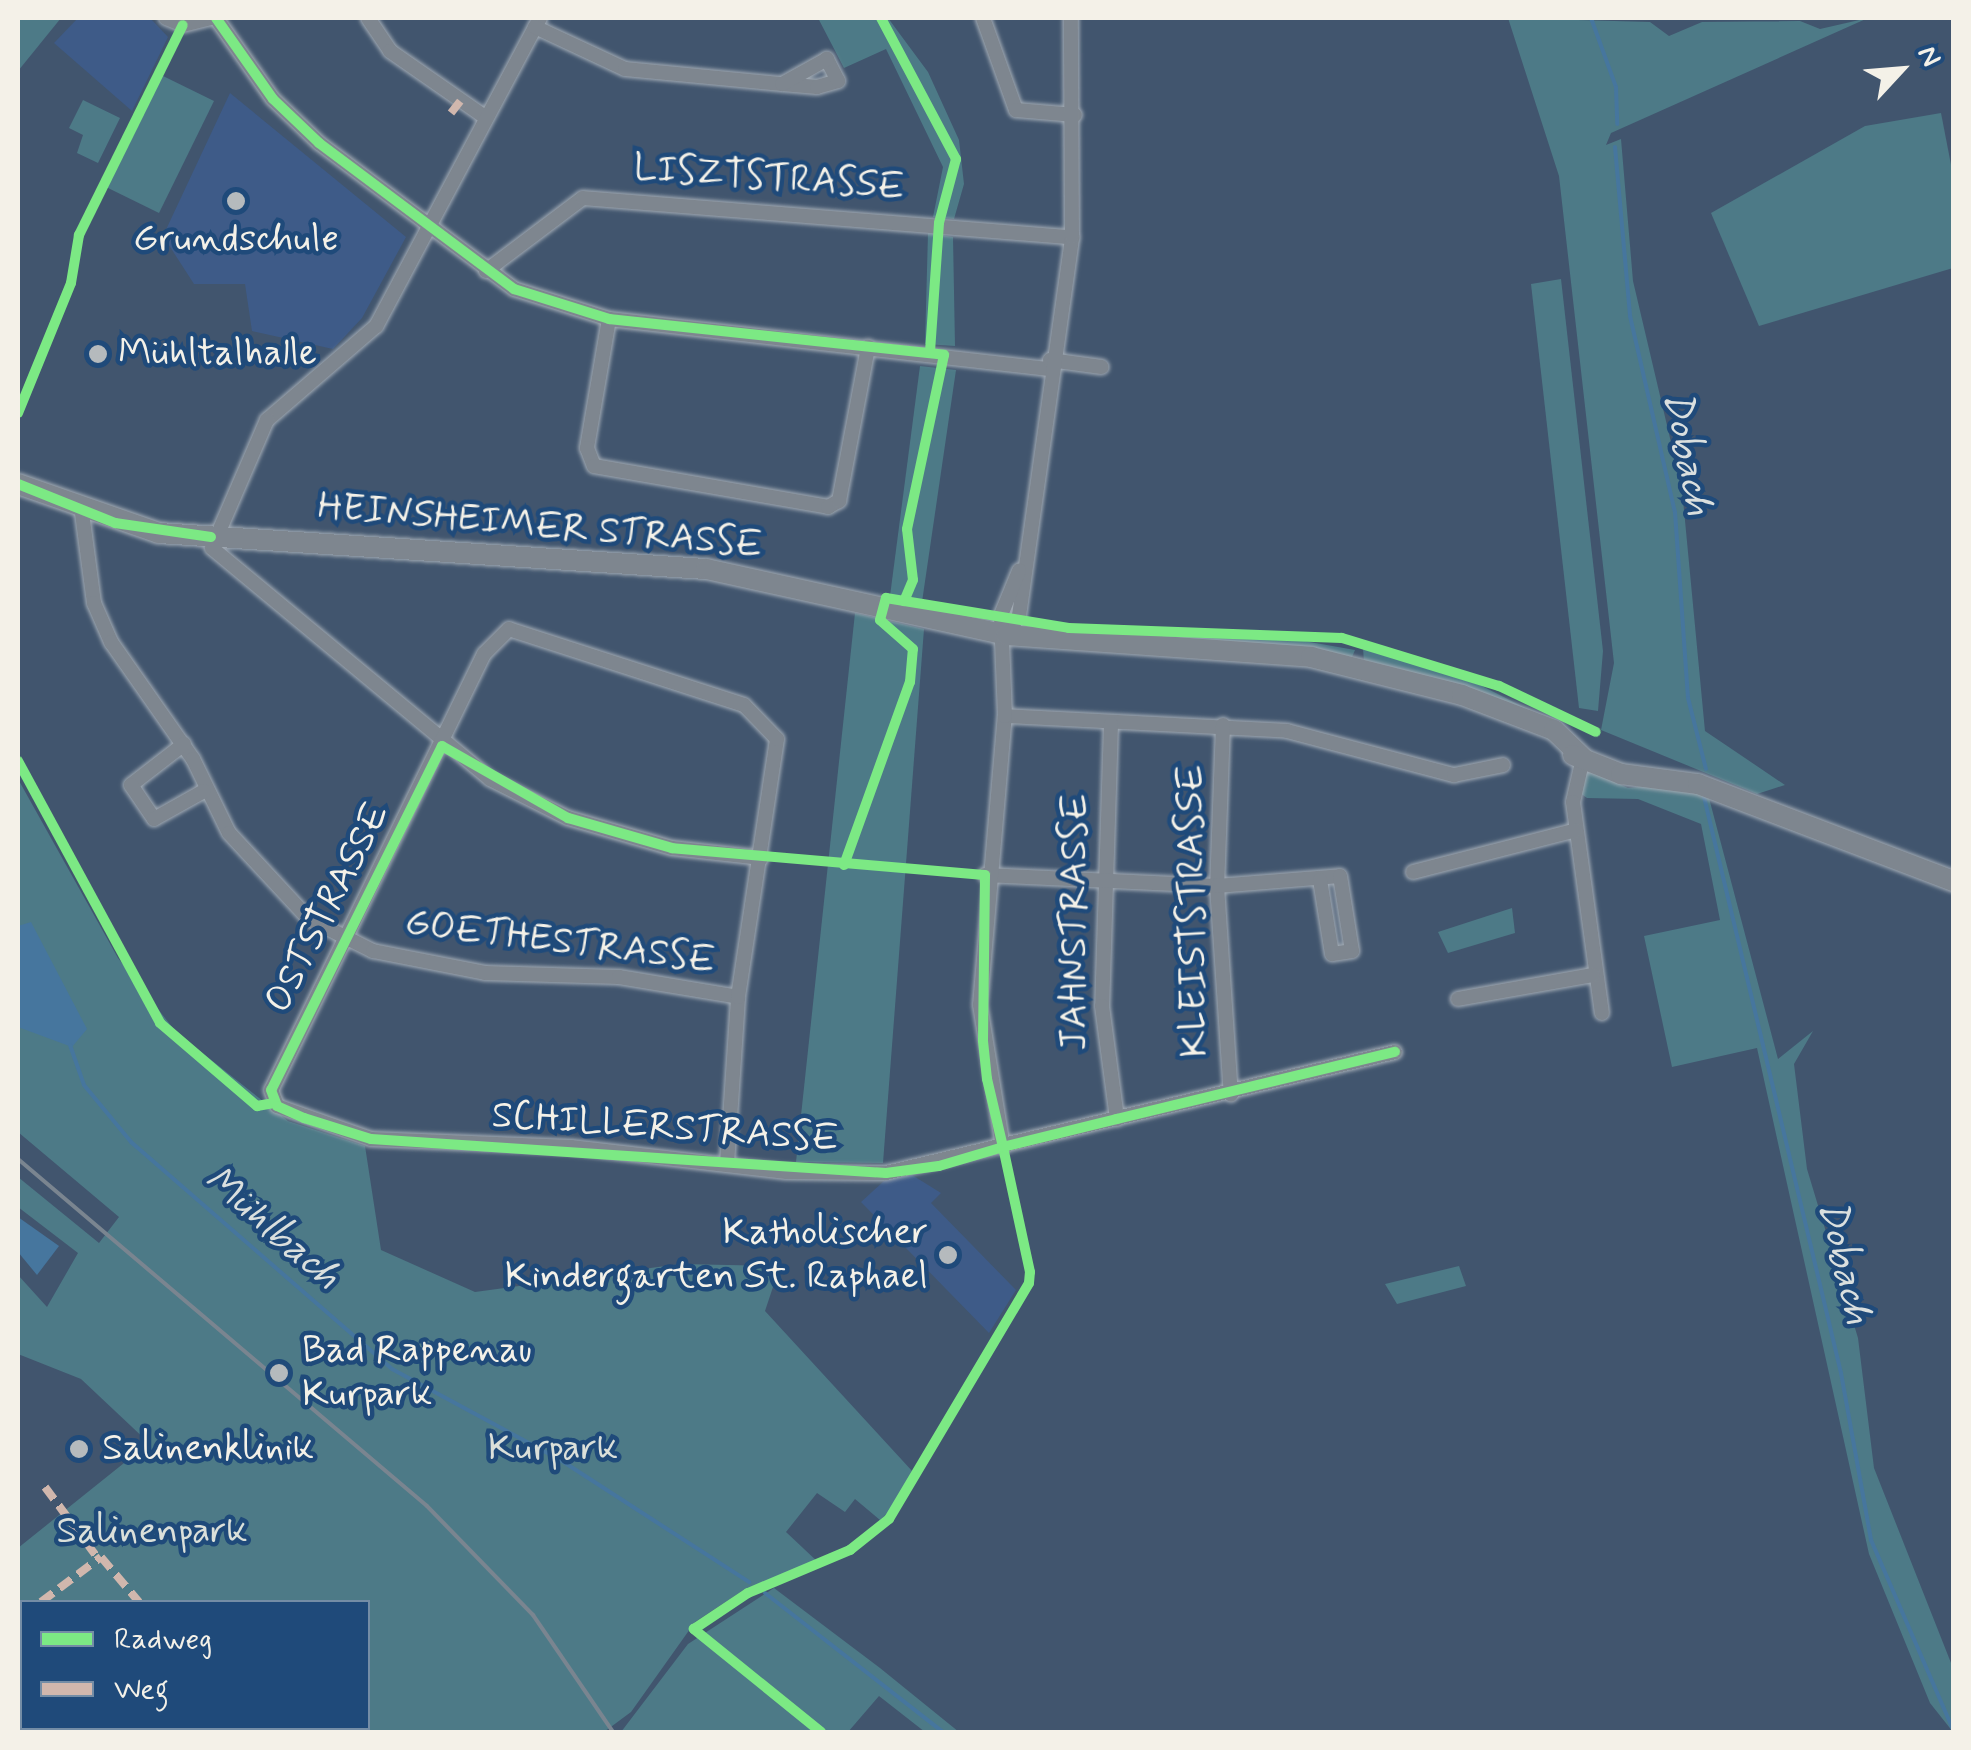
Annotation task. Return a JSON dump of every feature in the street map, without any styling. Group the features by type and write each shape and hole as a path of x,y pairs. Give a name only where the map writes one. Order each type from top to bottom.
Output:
{"street":[{"path":"166,18 182,24 213,18 273,99 428,230 486,271 609,319 1102,367"},
{"path":"368,18 390,50 485,117"},
{"path":"983,18 1016,110 1075,114"},
{"path":"1003,1147 980,1005 985,875 1006,716 1006,635 1001,614 1019,571 1072,237 1075,114 1070,18"},
{"path":"727,1164 738,998 762,858 672,848 568,818 442,746 222,563 211,537 267,420 362,342 428,230 538,22 625,69 782,84"},
{"name":"LISZTSTRASSE","path":"486,271 583,198 1072,237"},
{"path":"609,319 587,448 594,466 828,506 839,500 868,346"},
{"name":"HEINSHEIMER STRASSE","path":"18,484 82,513 211,537 706,568 1006,635 1311,657 1462,695 1564,736 1583,758 1622,774 1698,784 1954,881"},
{"name":"GOETHESTRASSE","path":"82,513 102,622 184,744 204,792 274,888 345,941 485,973 619,978 738,998"},
{"name":"OSTSTRASSE","path":"269,1096 442,746 503,632 527,629 762,716 782,752 762,858"},
{"path":"1006,716 1286,731 1454,776 1502,765"},
{"name":"JAHNSTRASSE","path":"1111,724 1102,883 1102,1006 1117,1118"},
{"name":"KLEISTSTRASSE","path":"1223,725 1217,886 1230,1094"},
{"path":"184,744 132,784 154,819 204,792"},
{"path":"1583,758 1574,775 1576,830 1593,975 1602,1013"},
{"path":"1413,872 1576,830"},
{"path":"985,875 1217,886 1340,876 1352,951 1332,954 1320,880"},
{"path":"1458,999 1593,975"},
{"name":"SCHILLERSTRASSE","path":"269,1096 371,1138 886,1173 1395,1052"}],"shaded area":[{"path":"78,18 150,18 168,37 132,111 54,43"},
{"path":"230,93 406,237 362,318 333,349 252,331 245,284 194,284 163,236"},
{"path":"31,922 87,1029 72,1047 18,1027 18,926"},
{"name":"Katholischer Kindergarten St. Raphael","path":"912,1175 941,1193 931,1203 1016,1290 989,1333 861,1202 884,1181"},
{"path":"18,1217 59,1246 37,1275 18,1252"}],"green space":[{"path":"18,18 61,18 18,71"},
{"path":"818,18 888,18 928,72 959,140 964,184 954,219 933,217 943,167 886,49 844,68"},
{"path":"1508,18 1650,22 1669,36 1702,22 1800,21 1820,29 1868,18 1611,133 1606,145 1621,139 1633,281 1682,489 1705,731 1785,785 1757,794 1601,730 1614,663 1559,176"},
{"path":"161,75 214,101 159,213 106,187"},
{"path":"83,100 120,118 98,163 77,153 83,135 69,128"},
{"path":"1941,113 1953,175 1953,268 1759,326 1711,213 1865,126"},
{"path":"928,233 953,237 955,346 925,344"},
{"path":"1561,279 1603,651 1598,711 1579,708 1531,284"},
{"path":"920,366 956,370 922,602 890,596"},
{"path":"855,613 924,629 883,1163 796,1162"},
{"path":"1042,622 1096,633 1265,634 1355,650 1352,657 1039,631 1030,624"},
{"path":"1363,648 1480,685 1531,711 1364,662"},
{"path":"1585,769 1628,788 1669,784 1709,798 1778,1059 1813,1031 1794,1064 1807,1169 1858,1338 1874,1468 1953,1668 1953,1732 1930,1703 1869,1554 1757,1048 1672,1067 1644,936 1720,920 1701,824 1638,799 1587,798 1576,790"},
{"name":"Kurpark","path":"18,779 118,958 176,1032 288,1121 365,1146 381,1250 475,1292 680,1264 780,1266 765,1311 913,1472 896,1506 880,1520 855,1499 845,1512 817,1493 786,1532 820,1564 742,1591 695,1622 631,1712 604,1732 18,1732 18,1548 149,1443 81,1379 18,1354 18,1275 47,1307 78,1253 18,1207 18,1177 99,1243 119,1217 18,1132"},
{"path":"1512,908 1515,933 1448,953 1438,932"},
{"path":"1459,1266 1466,1286 1397,1304 1385,1284"},
{"path":"774,1588 959,1732 925,1732 879,1696 848,1732 621,1732 688,1644"}],"waterway":[{"name":"Dobach","path":"1591,18 1616,87 1617,124"},
{"name":"Dobach","path":"1615,147 1630,316 1675,512 1688,698 1706,769"},
{"name":"Dobach","path":"1704,797 1841,1373 1871,1540 1954,1732"},
{"name":"Mühlbach","path":"70,1045 84,1085 131,1142 392,1369 562,1461 749,1582"},
{"name":"Mühlbach","path":"765,1593 943,1732"}],"railway":[{"path":"18,1159 427,1506 533,1615 613,1732"}],"marked path":[{"path":"451,113 461,100"},
{"path":"45,1487 97,1557"},
{"path":"44,1600 101,1557 137,1600"}],"cycle path":[{"path":"216,18 273,99 319,143 514,289 609,319 944,355 907,529 913,580 904,601"},
{"path":"881,18 956,159 939,223 930,353"},
{"path":"18,413 71,283 79,235 183,25"},
{"path":"18,484 115,523 211,537"},
{"path":"844,865 910,682 913,649 880,620 886,598 1069,628 1342,638 1499,686 1596,732"},
{"path":"821,1732 694,1629 748,1593 850,1550 889,1519 1029,1283 1030,1272 1003,1147 987,1079 983,1040 985,875 672,848 568,818 442,746 271,1090 277,1106 304,1118 371,1139 886,1173 939,1166 1003,1147 1395,1052"},
{"path":"18,761 160,1023 257,1106 274,1103"}],"place":[{"name":"Grundschule","path":"236,201"},
{"name":"Mühltalhalle","path":"98,354"},
{"name":"Katholischer Kindergarten St. Raphael","path":"948,1255"},
{"name":"Bad Rappenau Kurpark","path":"279,1373"},
{"name":"Salinenklinik","path":"79,1449"}],"park label":[{"name":"Salinenpark","path":"152,1532"}]}
